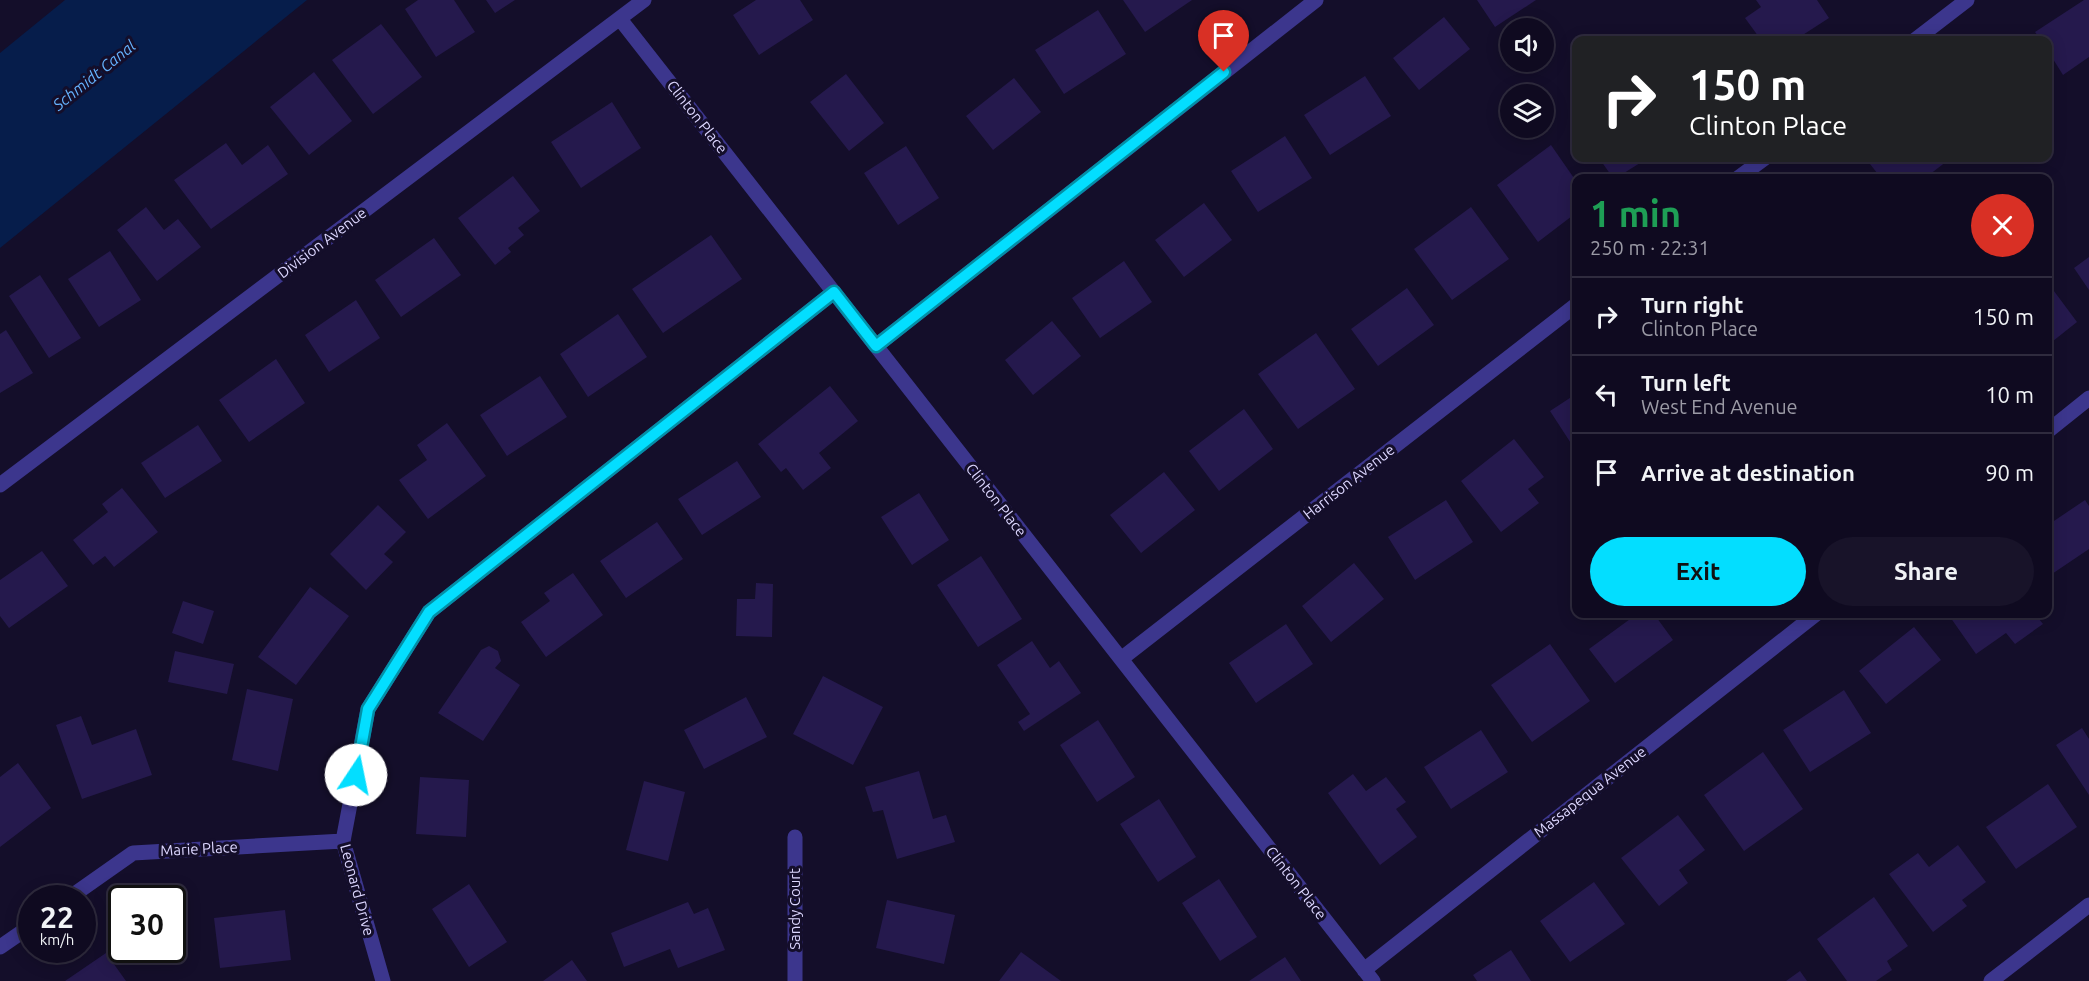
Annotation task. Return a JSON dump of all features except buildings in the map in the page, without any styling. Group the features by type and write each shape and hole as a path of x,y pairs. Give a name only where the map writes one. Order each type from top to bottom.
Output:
{"street":[{"name":"Division Avenue","path":"0,485 644,0"},
{"path":"876,346 1316,0"},
{"path":"1920,36 1967,0"},
{"name":"Clinton Place","path":"620,19 1368,976"},
{"path":"1743,174 1760,162"},
{"name":"Leonard Drive","path":"383,981 343,841 368,709 429,612 834,292"},
{"name":"Harrison Avenue","path":"1121,659 1572,307"},
{"path":"2052,428 2089,399"},
{"name":"Massapequa Avenue","path":"1368,976 1811,618"},
{"name":"Sandy Court","path":"795,837 795,981"},
{"name":"Marie Place","path":"87,885 133,853 343,841"},
{"path":"1992,981 2089,905"},
{"path":"0,947 18,935"}],"water":[{"name":"Schmidt Canal","path":"65,0 307,0 0,248 0,53"}],"route":[{"path":"356,775 368,709 429,612 834,292 876,346 1224,72"}]}
